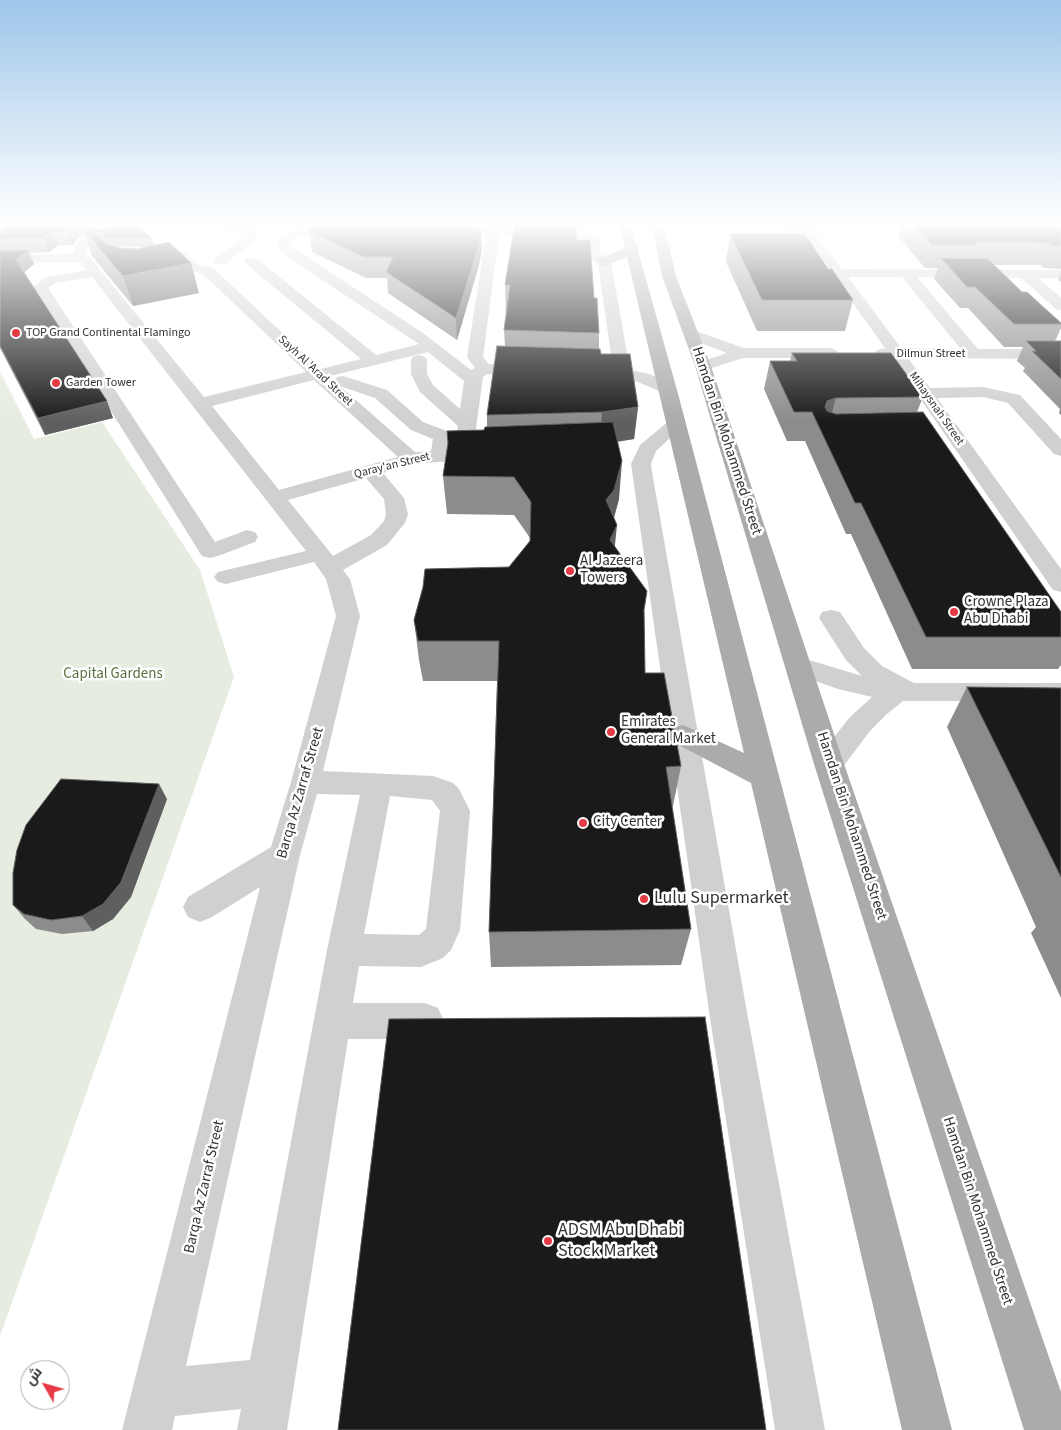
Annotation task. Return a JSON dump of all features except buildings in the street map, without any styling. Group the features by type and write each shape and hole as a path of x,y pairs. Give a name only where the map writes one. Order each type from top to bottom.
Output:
{"main road":[{"path":"642,289 668,390 643,448 764,776 927,1430"},
{"name":"Hamdan Bin Mohammed Street","path":"674,289 703,366 829,764 1049,1430"},
{"path":"683,735 764,776"}],"street":[{"path":"41,289 210,551 250,538 319,554"},
{"name":"Barqa Az Zarraf Street","path":"116,289 199,404 276,497 338,579 348,616 306,782 284,855 151,1412"},
{"name":"Sayh Al 'Arad Street","path":"225,289 411,459"},
{"path":"297,289 373,361"},
{"path":"345,289 446,357 478,375 543,371"},
{"path":"463,455 478,375 476,353 486,289"},
{"path":"608,289 622,373"},
{"name":"Mihaysnah Street","path":"849,289 924,393 942,432 1061,585"},
{"path":"919,289 974,354"},
{"path":"1041,289 1061,306"},
{"path":"693,336 742,353"},
{"path":"199,404 432,346"},
{"path":"446,357 476,353"},
{"path":"703,366 742,353 848,353"},
{"name":"Dilmun Street","path":"868,353 1061,354"},
{"path":"419,360 420,374 426,388 468,426"},
{"path":"583,372 622,373 644,378 668,390"},
{"path":"343,381 382,394 417,426 440,435 442,438 440,455"},
{"path":"924,393 983,392 1014,399 1061,450"},
{"path":"643,448 683,735 714,1018 800,1430"},
{"name":"Qaray'an Street","path":"276,497 411,459 440,455 502,454"},
{"path":"250,538 224,574 380,540 394,523 397,514 394,498 370,471"},
{"path":"831,618 855,654 873,672 907,692"},
{"path":"799,666 847,684 907,692 1061,692"},
{"path":"829,764 860,724 877,707 907,692"},
{"path":"306,782 433,788 442,792 453,803 455,820 443,930 439,940 421,951 344,950"},
{"path":"262,1430 344,950 378,784"},
{"path":"200,906 284,855"},
{"path":"332,1021 461,1020"},
{"path":"151,1412 271,1382"}],"green space":[{"name":"Capital Gardens","path":"0,371 34,439 102,422 200,570 234,677 0,1336"}],"place":[{"name":"TOP Grand Continental Flamingo","path":"16,333"},
{"name":"Garden Tower","path":"56,383"},
{"name":"Al Jazeera Towers","path":"570,571"},
{"name":"Crowne Plaza Abu Dhabi","path":"954,612"},
{"name":"Emirates General Market","path":"611,732"},
{"name":"City Center","path":"583,823"},
{"name":"Lulu Supermarket","path":"644,899"},
{"name":"ADSM Abu Dhabi Stock Market","path":"548,1241"}]}
